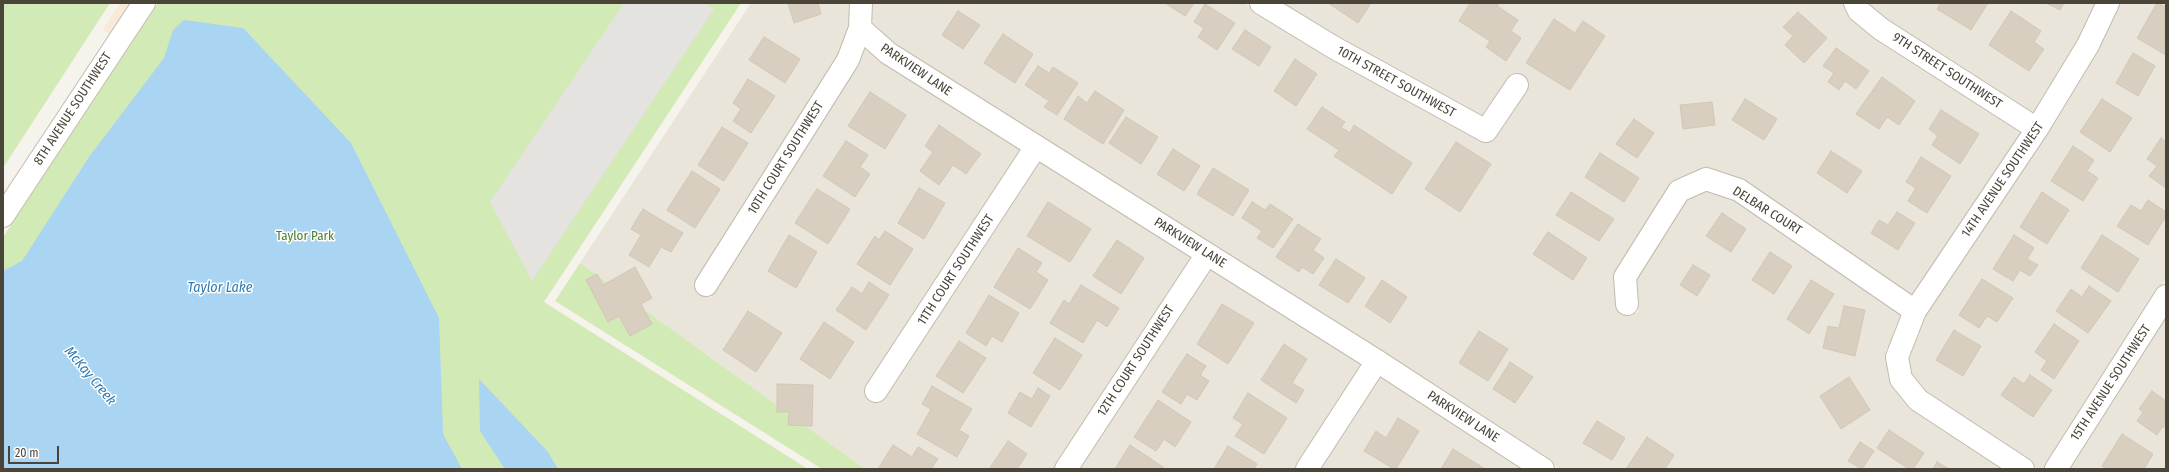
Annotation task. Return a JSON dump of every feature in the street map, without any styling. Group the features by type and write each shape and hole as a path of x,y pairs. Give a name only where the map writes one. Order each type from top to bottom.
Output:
{"street":[{"name":"8TH AVENUE SOUTHWEST","path":"3,216 144,3"},
{"path":"860,28 862,3"},
{"name":"10TH STREET SOUTHWEST","path":"1261,3 1333,47 1486,131 1517,85"},
{"name":"14TH AVENUE SOUTHWEST","path":"2023,469 1918,400 1901,379 1897,357 1915,311 2037,129 2088,45 2108,3"},
{"name":"9TH STREET SOUTHWEST","path":"1857,7 1881,29 2037,129"},
{"name":"PARKVIEW LANE","path":"860,28 888,54 1035,148 1377,361 1543,469"},
{"name":"10TH COURT SOUTHWEST","path":"706,285 848,60 860,28"},
{"name":"11TH COURT SOUTHWEST","path":"876,392 1035,148"},
{"name":"DELBAR COURT","path":"1627,304 1625,277 1679,191 1706,179 1738,190 1915,311"},
{"name":"12TH COURT SOUTHWEST","path":"1066,469 1207,254"},
{"name":"15TH AVENUE SOUTHWEST","path":"2056,469 2166,296"},
{"path":"1307,469 1377,361"}],"shaded area":[{"path":"120,3 132,3 111,35 103,30"},
{"path":"624,3 704,3 714,9 532,281 490,202"},
{"path":"751,3 852,3 851,25 839,55 694,287 710,298 856,65 864,44 1022,150 863,393 879,404 1039,160 1193,256 1054,469 865,469 580,263"},
{"path":"871,3 1244,3 1329,55 1494,136 1530,84 1514,73 1482,119 1337,40 1278,3 1845,3 1848,9 1846,12 1855,23 1858,22 2024,131 1912,298 1709,171 1616,277 1619,312 1638,313 1635,280 1686,198 1708,189 1735,198 1903,313 1890,348 1886,348 1887,355 1885,361 2007,469 1560,469 893,47 871,26"},
{"path":"1865,3 2097,3 2079,40 2034,116 1886,22"},
{"path":"2119,3 2166,3 2166,278 2044,469 2039,469 1924,394 1910,376 1907,359 1923,316 2050,127 2096,50"},
{"path":"1210,266 1364,363 1295,469 1077,469"},
{"path":"2166,315 2166,469 2067,469"},
{"path":"1380,374 1527,469 1319,469"}],"green space":[{"path":"3,3 110,3 3,168"},
{"name":"Taylor Park","path":"158,3 741,3 544,302 808,469 3,469 3,237"},
{"path":"580,263 865,469 822,469 555,301"}],"water":[{"name":"Taylor Lake","path":"184,20 243,28 351,143 439,318 443,434 462,469 3,469 3,271 22,261 89,157 164,58 173,30"},
{"path":"479,379 548,452 558,469 505,469 480,431"}],"building":[{"path":"788,3 818,3 821,14 794,23"},
{"path":"1165,3 1194,3 1185,16"},
{"path":"1328,3 1371,3 1358,23"},
{"path":"1470,3 1499,3 1497,6 1518,20 1511,31 1521,38 1506,61 1486,47 1490,41 1459,21"},
{"path":"1941,3 1988,3 1971,30 1937,9"},
{"path":"2046,3 2064,3 2060,10"},
{"path":"2157,3 2166,7 2166,55 2137,38"},
{"path":"1205,4 1235,23 1217,50 1198,37 1204,28 1194,22"},
{"path":"958,11 980,25 963,49 942,35"},
{"path":"2011,11 2041,31 2034,42 2044,49 2029,71 1989,45"},
{"path":"1798,12 1827,38 1804,63 1785,45 1793,36 1783,27"},
{"path":"1554,19 1575,33 1583,21 1605,36 1570,90 1526,63"},
{"path":"1245,30 1271,47 1259,66 1232,49"},
{"path":"1003,34 1033,54 1015,83 984,63"},
{"path":"764,37 800,59 785,83 749,60"},
{"path":"1836,48 1869,71 1856,89 1845,81 1839,90 1828,82 1834,73 1823,66"},
{"path":"2133,53 2155,66 2138,96 2116,83"},
{"path":"1295,59 1317,74 1296,106 1274,91"},
{"path":"1038,66 1049,73 1053,67 1078,83 1057,115 1044,107 1049,101 1025,85"},
{"path":"1882,77 1915,101 1899,125 1887,117 1879,129 1856,114"},
{"path":"748,79 775,96 751,133 733,121 741,109 733,103"},
{"path":"1095,91 1124,110 1103,144 1064,119 1078,96 1087,103"},
{"path":"870,92 906,115 885,149 848,126"},
{"path":"1745,99 1777,119 1764,140 1732,120"},
{"path":"2102,99 2132,118 2110,152 2080,132"},
{"path":"1712,102 1715,125 1683,129 1680,105"},
{"path":"1322,107 1345,122 1341,127 1350,133 1354,125 1412,163 1392,194 1334,156 1339,150 1307,129"},
{"path":"1941,110 1979,134 1960,164 1932,145 1938,136 1929,129"},
{"path":"1126,117 1158,137 1141,164 1109,143"},
{"path":"1634,119 1654,133 1637,158 1616,144"},
{"path":"939,125 981,154 966,174 953,165 939,185 920,171 933,152 925,146"},
{"path":"722,127 748,143 724,181 698,165"},
{"path":"2161,138 2166,142 2166,188 2149,176 2157,166 2147,159"},
{"path":"846,141 868,155 860,167 870,174 855,197 823,176"},
{"path":"1456,142 1491,164 1460,212 1425,189"},
{"path":"2073,146 2094,160 2087,171 2098,178 2083,201 2051,181"},
{"path":"1173,149 1200,166 1184,191 1157,174"},
{"path":"1831,151 1862,171 1847,193 1817,173"},
{"path":"1600,153 1639,178 1624,202 1585,177"},
{"path":"1921,157 1951,176 1927,213 1908,201 1916,188 1906,182"},
{"path":"1213,168 1249,190 1233,216 1197,194"},
{"path":"692,171 720,189 695,228 667,210"},
{"path":"919,188 945,203 924,239 898,223"},
{"path":"817,189 850,209 828,244 795,223"},
{"path":"1571,192 1614,219 1599,241 1556,215"},
{"path":"2042,192 2069,210 2047,244 2020,227"},
{"path":"2148,200 2166,212 2166,216 2148,245 2117,226 2131,205 2141,211"},
{"path":"1048,202 1091,229 1070,262 1027,236"},
{"path":"1252,202 1265,210 1270,204 1293,219 1273,248 1257,238 1262,231 1242,218"},
{"path":"643,209 683,233 671,252 661,247 649,267 629,255 641,235 631,229"},
{"path":"1897,212 1915,223 1898,250 1871,233 1879,220 1888,225"},
{"path":"1722,213 1746,229 1731,252 1706,236"},
{"path":"1298,224 1321,239 1313,250 1324,258 1313,274 1302,267 1299,272 1276,257"},
{"path":"885,231 913,249 890,285 857,264 875,236 879,240"},
{"path":"1548,232 1587,258 1573,280 1533,254"},
{"path":"789,235 817,252 796,288 768,271"},
{"path":"2014,235 2034,248 2027,259 2038,265 2030,276 2020,270 2013,281 1993,269"},
{"path":"2102,235 2139,259 2118,292 2081,268"},
{"path":"1117,240 1144,258 1121,294 1093,276"},
{"path":"1018,248 1042,263 1036,272 1048,280 1030,309 994,287"},
{"path":"1770,252 1792,266 1774,294 1752,280"},
{"path":"1336,259 1365,278 1348,303 1319,285"},
{"path":"1693,265 1710,275 1697,296 1680,285"},
{"path":"635,267 652,298 641,304 652,324 630,336 619,316 608,322 586,280 597,274 603,285"},
{"path":"1982,279 2013,298 1997,322 1987,316 1979,328 1959,315"},
{"path":"1382,280 1407,297 1390,323 1365,306"},
{"path":"1811,280 1834,294 1809,334 1787,319"},
{"path":"869,282 889,295 866,330 836,310 852,287 862,294"},
{"path":"1081,285 1119,308 1107,327 1097,320 1083,343 1050,323 1064,300 1069,304"},
{"path":"2089,286 2111,301 2088,333 2056,311 2071,289 2082,297"},
{"path":"989,295 1019,313 1002,342 992,336 986,346 966,333"},
{"path":"1222,304 1254,323 1228,364 1197,344"},
{"path":"1844,306 1865,310 1855,356 1823,348 1828,326 1839,328"},
{"path":"748,311 782,333 756,372 723,350"},
{"path":"824,322 854,342 830,379 800,359"},
{"path":"2054,324 2079,341 2054,379 2041,370 2047,361 2035,352"},
{"path":"1954,330 1981,346 1963,376 1936,360"},
{"path":"1479,331 1508,349 1488,381 1459,363"},
{"path":"1055,338 1082,355 1060,390 1033,373"},
{"path":"959,341 986,358 963,393 936,376"},
{"path":"1284,344 1307,359 1292,383 1304,390 1296,403 1261,380"},
{"path":"1187,354 1206,366 1200,375 1209,381 1197,400 1187,394 1181,404 1162,392"},
{"path":"1510,362 1533,377 1515,403 1493,389"},
{"path":"2030,375 2052,390 2033,417 2001,395 2014,377 2024,384"},
{"path":"1849,377 1870,410 1841,429 1820,396"},
{"path":"777,384 813,385 812,426 788,425 789,412 777,412"},
{"path":"932,386 972,409 959,430 969,436 957,457 917,434 931,409 922,404"},
{"path":"1038,388 1050,396 1031,427 1008,413 1020,392 1032,399"},
{"path":"2152,391 2166,401 2166,428 2163,426 2157,435 2137,421 2143,412 2139,409"},
{"path":"1248,393 1287,418 1264,454 1235,436 1243,424 1233,418"},
{"path":"1158,400 1191,422 1175,447 1164,439 1156,451 1134,437"},
{"path":"1398,418 1419,431 1396,469 1394,469 1364,451 1376,431 1386,438"},
{"path":"1597,421 1625,438 1612,460 1583,443"},
{"path":"1889,430 1924,453 1913,469 1909,469 1877,448"},
{"path":"2122,434 2153,454 2144,469 2107,469 2102,466"},
{"path":"1647,437 1674,455 1665,469 1626,469"},
{"path":"1008,441 1027,454 1017,469 989,469"},
{"path":"1860,442 1874,451 1862,469 1848,461"},
{"path":"893,445 912,457 918,447 938,459 931,469 878,469"},
{"path":"1130,445 1163,467 1162,469 1115,469"},
{"path":"1228,446 1257,464 1254,469 1214,469"},
{"path":"1453,449 1485,469 1441,469"},
{"path":"1937,462 1949,469 1933,469"}],"water label":[{"name":"McKay Creek","path":"90,376"}]}
